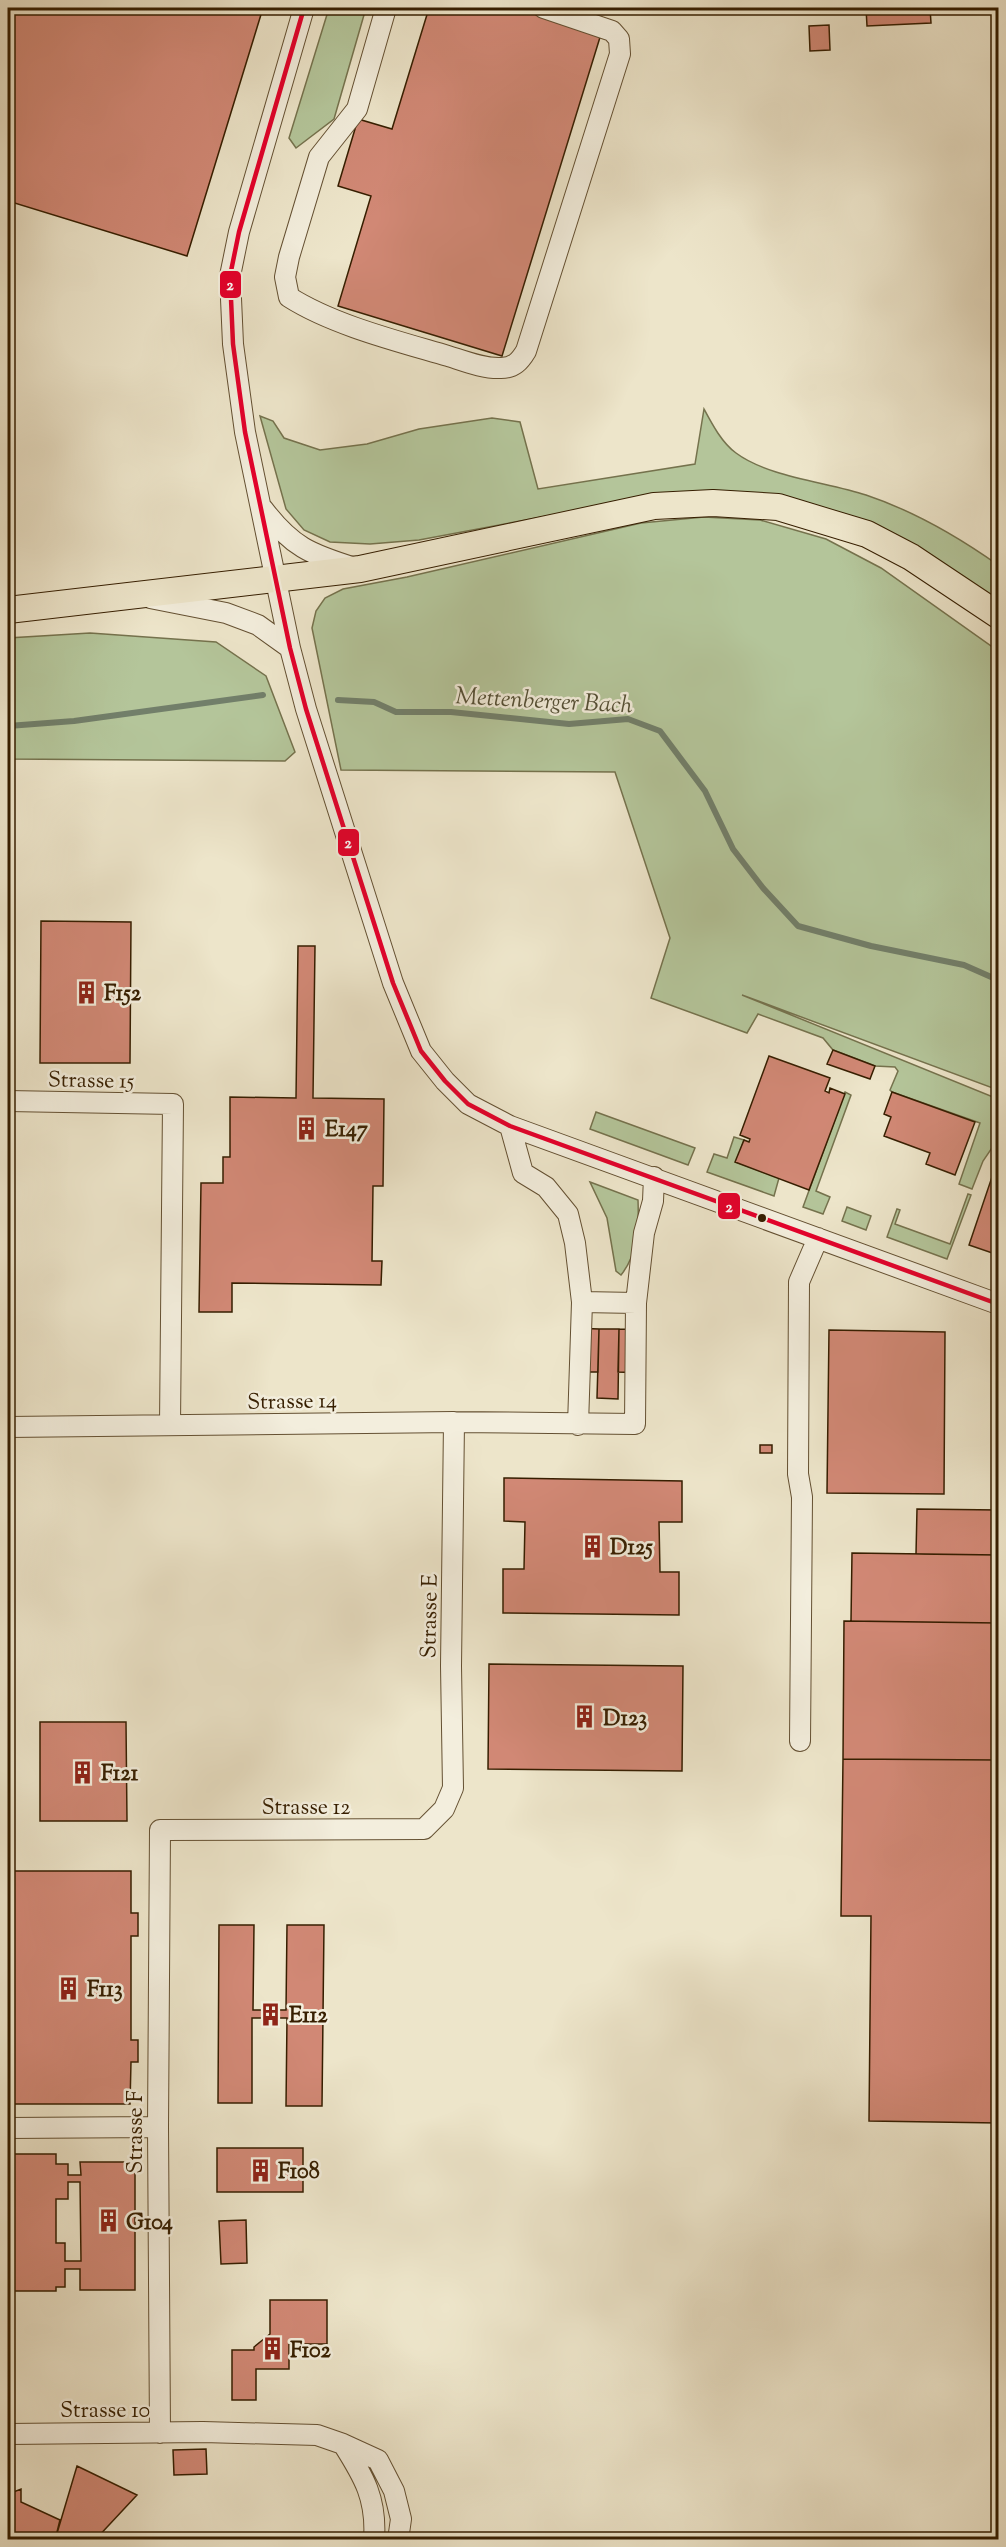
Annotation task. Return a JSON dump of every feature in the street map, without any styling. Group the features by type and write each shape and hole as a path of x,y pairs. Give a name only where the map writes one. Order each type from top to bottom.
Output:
{"main road":[{"path":"8,610 360,569 654,506 713,503 778,507 867,534 911,557 999,615"}],"street":[{"path":"304,8 239,232 230,276 233,344 239,398 290,648 321,757 393,983 421,1051 445,1081 468,1104 510,1126 999,1304"},
{"path":"386,8 357,109 319,157 289,257 285,277 289,297 309,310 405,344 502,369 517,364 526,351 620,54 619,39 612,31 544,8"},
{"path":"261,506 281,532 314,555 360,569"},
{"path":"139,596 226,613 258,625 290,648"},
{"name":"Strasse 15","path":"8,1101 173,1104 170,1425"},
{"path":"510,1126 523,1173 546,1187 568,1214 575,1243 582,1302 578,1425"},
{"path":"582,1302 636,1303 644,1233 653,1201 654,1177"},
{"path":"800,1741 802,1497 798,1474 799,1282 818,1238"},
{"name":"Strasse 14","path":"8,1426 454,1422 635,1424 636,1303"},
{"name":"Strasse E","path":"444,1809 453,1788 451,1654 454,1422"},
{"name":"Strasse 12","path":"160,1830 424,1829 444,1809"},
{"name":"Strasse F","path":"160,1830 158,2127 160,2433"},
{"path":"8,2128 158,2127"},
{"name":"Strasse 10","path":"8,2434 203,2432 317,2435 378,2460 394,2491 400,2519 398,2540"},
{"path":"342,2444 364,2478 375,2512 374,2540"}],"green space":[{"path":"329,8 366,8 334,119 296,148 289,138"},
{"path":"704,409 726,444 749,461 764,468 851,490 884,501 935,525 983,554 998,565 998,606 891,535 632,500 419,540 370,544 330,542 304,530 286,509 260,416 273,421 284,438 320,450 367,444 419,429 492,418 520,422 538,489 695,464"},
{"path":"704,517 760,520 826,539 881,568 998,651 998,1090 742,995 998,1099 998,1139 983,1161 972,1189 959,1184 980,1123 892,1092 890,1090 898,1071 895,1067 875,1066 833,1050 823,1038 758,1014 747,1033 651,998 670,938 615,772 341,770 312,628 316,611 325,598 343,589 407,577 641,523"},
{"path":"90,633 216,642 266,676 295,752 285,761 8,759 8,638"},
{"path":"845,1092 851,1095 816,1191 830,1197 823,1214 803,1207"},
{"path":"596,1112 695,1148 688,1165 590,1129"},
{"path":"734,1137 744,1140 736,1162 779,1178 774,1196 707,1172 714,1154 727,1158"},
{"path":"590,1182 638,1200 638,1230 634,1249 621,1275 616,1271 607,1218"},
{"path":"968,1194 971,1195 947,1259 887,1237 897,1209 900,1210 895,1224 950,1244"},
{"path":"847,1207 871,1216 866,1230 842,1221"}],"building":[{"path":"8,8 263,8 187,256 8,201"},
{"path":"429,8 514,8 601,34 502,356 338,306 371,196 338,186 358,119 392,129"},
{"path":"866,8 930,8 931,23 867,26"},
{"path":"991,8 998,8 998,21 992,21"},
{"path":"829,25 830,50 810,51 809,26"},
{"name":"F152","path":"41,921 131,922 130,1063 40,1063"},
{"name":"E147","path":"298,946 315,946 313,1098 384,1099 383,1186 373,1186 372,1261 382,1261 381,1285 232,1283 232,1312 199,1312 201,1183 223,1183 223,1157 230,1157 230,1097 296,1098"},
{"path":"833,1050 875,1066 870,1079 827,1064"},
{"path":"769,1056 830,1078 825,1091 829,1093 830,1088 845,1094 809,1190 735,1162 744,1140 749,1142 750,1139 740,1135"},
{"path":"892,1092 975,1122 955,1175 926,1164 930,1153 884,1136 891,1117 884,1114"},
{"path":"994,1171 998,1173 998,1255 969,1245"},
{"path":"572,1328 599,1329 598,1372 571,1372"},
{"path":"599,1329 619,1329 618,1399 597,1398"},
{"path":"619,1329 644,1330 643,1373 618,1372"},
{"path":"829,1330 945,1332 944,1494 827,1493"},
{"path":"760,1445 772,1445 772,1453 760,1453"},
{"name":"D125","path":"504,1478 682,1481 682,1522 659,1522 660,1572 679,1572 679,1615 503,1613 503,1569 524,1569 525,1522 504,1521"},
{"path":"917,1509 998,1510 998,1555 916,1554"},
{"path":"852,1553 998,1555 998,1623 851,1621"},
{"path":"844,1621 998,1623 998,1760 843,1759"},
{"name":"D123","path":"489,1664 683,1666 682,1771 488,1769"},
{"name":"F121","path":"40,1722 126,1722 127,1821 40,1821"},
{"path":"843,1759 998,1760 998,2123 869,2121 871,1916 841,1916"},
{"name":"F113","path":"8,1871 131,1871 131,1913 138,1913 138,1936 131,1936 131,2040 138,2040 138,2062 131,2062 130,2104 8,2104"},
{"name":"E112","path":"219,1925 254,1925 253,2010 286,2010 287,1925 324,1925 322,2106 286,2106 287,2018 252,2018 252,2103 218,2103"},
{"name":"F108","path":"217,2148 303,2148 303,2192 217,2192"},
{"name":"G104","path":"8,2154 56,2154 56,2164 68,2164 68,2175 81,2175 80,2162 135,2162 135,2290 80,2290 80,2269 65,2269 65,2287 56,2287 56,2291 8,2291","holes":["68,2182 80,2182 81,2261 65,2261 65,2243 56,2243 56,2199 68,2199"]},
{"path":"246,2220 247,2263 221,2264 219,2221"},
{"name":"F102","path":"270,2300 327,2300 327,2344 289,2344 289,2369 256,2369 256,2400 232,2400 232,2350 254,2350 254,2347 270,2334"},
{"path":"206,2449 207,2474 174,2475 173,2450"},
{"path":"77,2466 137,2495 95,2540 55,2540"},
{"path":"8,2485 10,2485 11,2493 21,2489 21,2502 60,2520 55,2540 8,2540"}],"waterway":[{"name":"Mettenberger Bach","path":"8,726 74,721 263,695"},
{"name":"Mettenberger Bach","path":"338,700 374,702 396,712 451,712 569,724 628,719 660,731 705,791 733,849 763,888 798,926 871,946 964,965 998,980"}],"transit line":[{"name":"2","path":"304,8 239,232 230,276 233,344 245,432 290,648 306,709 393,983 421,1051 445,1081 468,1104 510,1126 998,1304"}],"place":[{"name":"F152","path":"86,992"},
{"name":"E147","path":"307,1128"},
{"name":"D125","path":"592,1546"},
{"name":"D123","path":"585,1717"},
{"name":"F121","path":"83,1772"},
{"name":"F113","path":"69,1988"},
{"name":"E112","path":"271,2014"},
{"name":"F108","path":"260,2170"},
{"name":"G104","path":"108,2221"},
{"name":"F102","path":"272,2349"}]}
